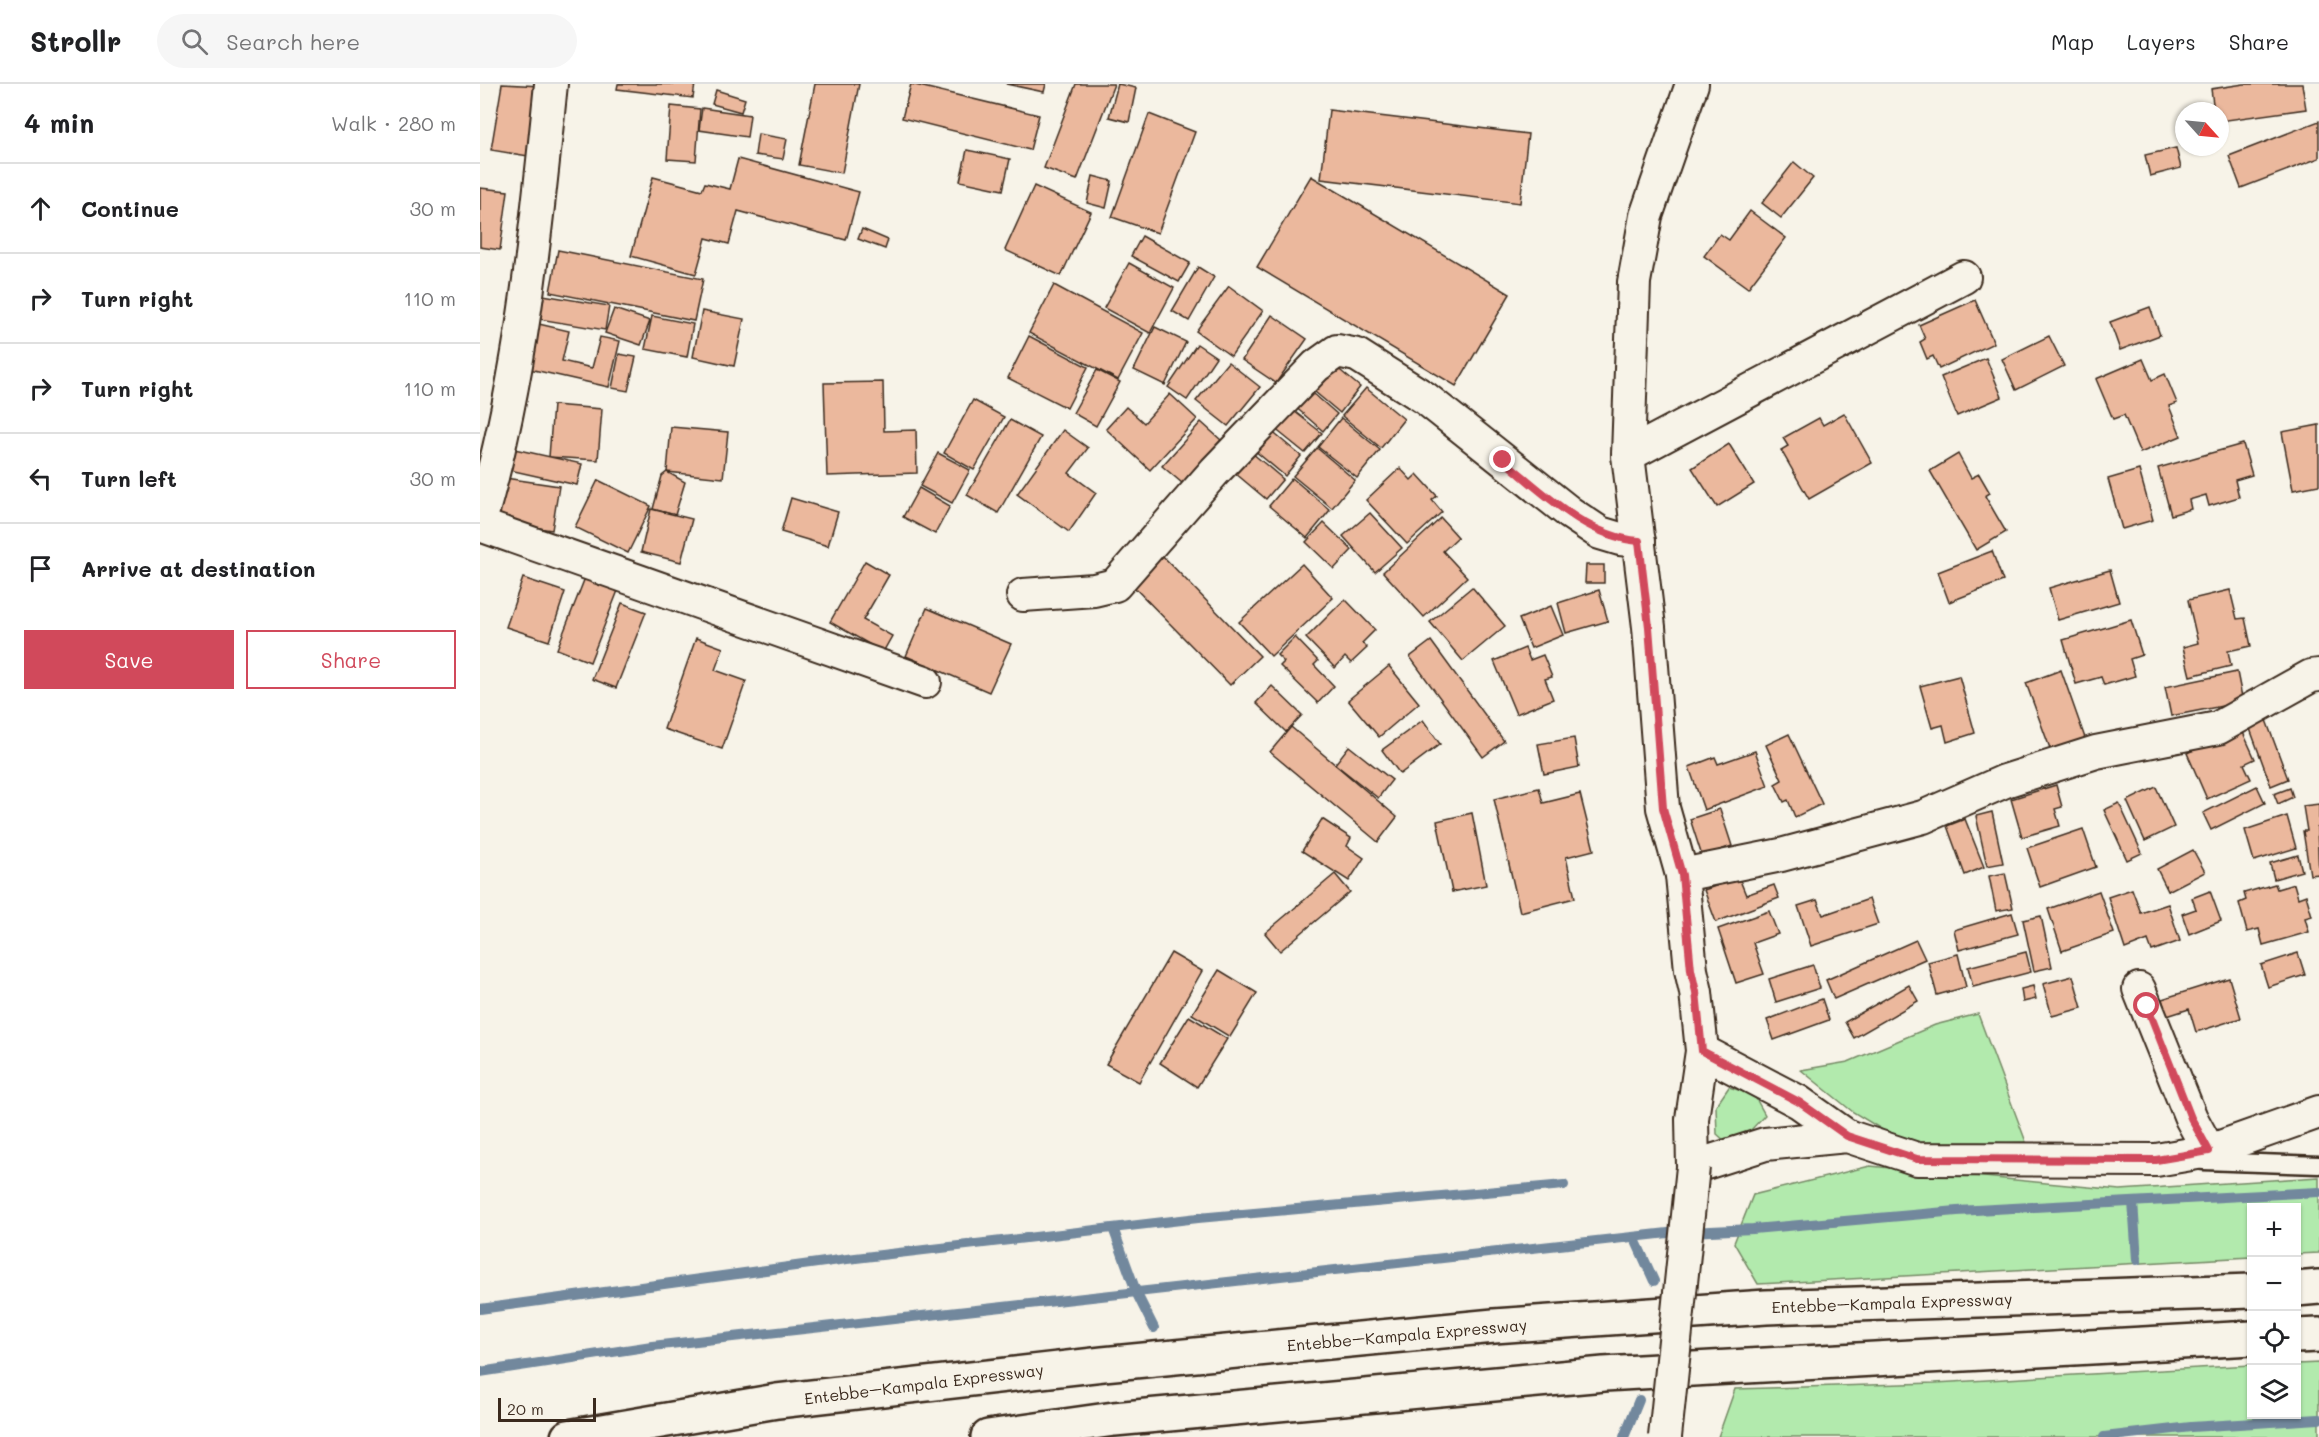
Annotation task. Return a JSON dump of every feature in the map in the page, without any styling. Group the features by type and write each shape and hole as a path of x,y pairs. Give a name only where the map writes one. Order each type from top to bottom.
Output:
{"highway":[{"path":"2301,1289 2319,1287"},
{"name":"Entebbe–Kampala Expressway","path":"568,1437 777,1401 1091,1365 1494,1326 1766,1307 2247,1290"},
{"path":"2301,1336 2319,1335"},
{"path":"988,1437 1114,1419 1604,1374 2247,1338"}],"street":[{"path":"480,521 494,474 532,270 551,84"},
{"path":"1665,1437 1693,1167 1692,1119 1702,1051 1682,875 1663,808 1649,627 1628,455 1634,282 1646,216 1692,84"},
{"path":"1628,455 1964,277"},
{"path":"1023,595 1094,590 1115,585 1215,471 1325,357 1337,351 1357,355 1425,398 1570,513 1600,532 1620,539 1639,541"},
{"path":"480,525 926,682"},
{"path":"1682,875 1781,855 1923,817 2005,781 2096,752 2218,728 2311,676 2319,675"},
{"path":"2139,989 2191,1118 2209,1151"},
{"path":"1702,1051 1799,1102 1847,1136 1917,1159 2156,1160 2209,1151 2319,1112"},
{"path":"1693,1167 1765,1143 1847,1136"}],"lane":[{"path":"2156,1160 2319,1165"}],"green space":[{"path":"1978,1014 2026,1142 1927,1146 1891,1135 1853,1112 1801,1070 1848,1062 1935,1025"},
{"path":"1729,1087 1754,1095 1765,1115 1750,1131 1728,1144 1717,1134 1716,1106"},
{"path":"1870,1166 2120,1190 2319,1177 2319,1253 2301,1254 2301,1203 2247,1203 2247,1257 1758,1284 1734,1243 1753,1195"},
{"path":"2319,1363 2319,1437 1718,1437 1735,1389 1935,1383 2247,1365 2247,1419 2301,1419 2301,1364"}],"building":[{"path":"502,84 541,86 528,156 491,150"},
{"path":"618,84 695,84 693,98 617,89"},
{"path":"815,84 859,84 842,173 799,165"},
{"path":"911,84 1039,115 1030,150 902,118"},
{"path":"1006,84 1046,84 1044,92"},
{"path":"1076,84 1114,84 1077,180 1044,168"},
{"path":"1118,84 1136,88 1129,122 1109,117"},
{"path":"2244,84 2302,84 2306,109 2229,120 2229,102 2213,102 2211,89"},
{"path":"716,90 745,99 741,112 712,104"},
{"path":"671,106 700,109 696,161 667,159"},
{"path":"702,108 750,115 747,137 699,130"},
{"path":"1329,110 1528,134 1520,203 1321,179"},
{"path":"1149,114 1195,132 1158,233 1112,217"},
{"path":"2319,121 2319,158 2241,188 2229,156"},
{"path":"758,134 787,139 783,159 755,155"},
{"path":"2175,148 2175,156 2178,156 2181,168 2150,176 2145,155"},
{"path":"967,150 1010,159 1003,190 960,181"},
{"path":"738,159 859,192 846,240 738,211 729,244 706,238 696,274 631,256 653,177 702,190 705,183 730,189"},
{"path":"1794,162 1813,178 1781,218 1762,203"},
{"path":"1093,176 1112,181 1106,208 1087,203"},
{"path":"1311,176 1510,294 1456,386 1257,267"},
{"path":"1034,186 1091,212 1061,276 1005,250"},
{"path":"480,188 508,191 500,250 480,247"},
{"path":"1750,211 1786,238 1748,288 1704,256 1720,234 1729,240"},
{"path":"862,229 888,240 885,249 858,239"},
{"path":"1142,236 1190,263 1179,282 1131,256"},
{"path":"558,250 703,279 694,321 550,292"},
{"path":"1129,263 1174,288 1150,333 1104,308"},
{"path":"1198,267 1214,277 1189,321 1172,311"},
{"path":"1054,285 1143,333 1118,380 1029,333"},
{"path":"1229,286 1263,311 1231,356 1196,331"},
{"path":"537,294 609,306 605,330 533,318"},
{"path":"1975,300 1994,343 1939,369 1933,356 1927,359 1920,342 1925,339 1919,325"},
{"path":"2150,307 2160,335 2120,350 2110,322"},
{"path":"614,309 650,321 641,345 605,333"},
{"path":"702,311 744,319 734,366 693,357"},
{"path":"1272,315 1307,339 1276,383 1242,360"},
{"path":"652,316 693,324 687,357 645,349"},
{"path":"526,321 569,331 562,361 592,368 600,337 620,341 609,387 516,366"},
{"path":"1155,327 1186,342 1165,385 1134,370"},
{"path":"1029,336 1088,367 1067,408 1008,378"},
{"path":"2049,336 2064,366 2016,390 2002,359"},
{"path":"1197,344 1216,357 1187,400 1168,387"},
{"path":"619,354 636,357 628,391 612,388"},
{"path":"1986,358 2002,397 1957,416 1941,377"},
{"path":"2143,359 2152,380 2165,374 2177,403 2169,406 2181,436 2140,453 2124,415 2113,419 2096,379"},
{"path":"1329,361 1360,387 1340,413 1309,387"},
{"path":"1228,362 1260,387 1228,426 1196,401"},
{"path":"1097,370 1120,382 1096,426 1073,413"},
{"path":"883,382 884,431 916,430 917,473 827,476 824,383"},
{"path":"1307,388 1337,414 1323,431 1293,405"},
{"path":"1366,388 1404,419 1381,448 1342,416"},
{"path":"1170,394 1197,419 1150,470 1106,429 1126,407 1144,423"},
{"path":"973,400 1004,417 974,470 944,453"},
{"path":"553,405 602,409 598,460 549,457"},
{"path":"1290,408 1322,433 1305,453 1274,428"},
{"path":"1844,413 1872,463 1809,499 1781,450 1788,446 1783,438 1819,418 1823,425"},
{"path":"1341,418 1380,450 1357,478 1318,447"},
{"path":"1010,420 1041,437 998,513 967,495"},
{"path":"1201,422 1221,440 1182,483 1162,466"},
{"path":"2319,425 2319,485 2293,490 2282,432"},
{"path":"671,427 728,432 723,478 667,472"},
{"path":"1063,430 1088,448 1069,473 1096,493 1069,532 1017,494"},
{"path":"1270,430 1301,456 1285,476 1254,450"},
{"path":"1729,444 1754,484 1717,507 1692,468"},
{"path":"2243,444 2252,475 2235,480 2239,497 2209,506 2206,495 2189,500 2191,509 2171,515 2158,468"},
{"path":"510,448 582,464 577,485 505,469"},
{"path":"1317,448 1355,480 1332,508 1293,476"},
{"path":"938,453 970,470 952,503 920,486"},
{"path":"1252,453 1283,479 1266,499 1235,473"},
{"path":"1958,454 1971,478 1979,474 1990,493 1985,496 2006,532 1976,550 1930,471"},
{"path":"1400,468 1411,480 1417,474 1437,496 1432,500 1442,512 1407,544 1366,500"},
{"path":"2139,470 2153,520 2122,529 2108,479"},
{"path":"667,472 685,482 675,515 653,509 662,476"},
{"path":"505,478 559,486 552,530 498,522"},
{"path":"1292,478 1330,510 1307,538 1269,506"},
{"path":"598,480 651,506 628,553 575,527"},
{"path":"919,488 950,506 935,534 903,517"},
{"path":"791,498 838,512 828,546 781,532"},
{"path":"651,509 692,519 681,562 641,552"},
{"path":"1370,513 1402,548 1375,572 1343,536"},
{"path":"1441,518 1458,537 1443,551 1467,577 1424,617 1383,572"},
{"path":"1324,523 1352,550 1334,569 1306,542"},
{"path":"1992,551 2003,581 1949,602 1938,572"},
{"path":"1159,552 1260,656 1230,685 1129,582"},
{"path":"865,561 889,575 863,620 892,636 883,652 830,622"},
{"path":"1302,564 1333,598 1271,656 1239,622"},
{"path":"1586,565 1604,565 1604,583 1585,583"},
{"path":"588,570 621,583 590,662 557,649"},
{"path":"2110,570 2119,602 2058,620 2049,588"},
{"path":"523,578 565,592 549,641 506,627"},
{"path":"1472,587 1505,626 1463,661 1430,622"},
{"path":"1599,590 1608,621 1566,633 1558,603"},
{"path":"2230,590 2237,619 2245,618 2251,646 2228,651 2231,666 2190,676 2183,647 2198,643 2188,600"},
{"path":"1345,599 1375,630 1362,643 1367,648 1351,663 1345,657 1335,668 1306,638"},
{"path":"622,603 646,612 616,688 592,679"},
{"path":"1551,606 1563,635 1531,648 1519,619"},
{"path":"927,608 1011,644 989,692 906,656"},
{"path":"2131,620 2142,655 2130,659 2135,676 2104,685 2101,677 2076,684 2063,640"},
{"path":"1295,637 1318,661 1314,665 1334,686 1318,703 1280,666 1284,662 1277,655"},
{"path":"696,638 723,648 715,670 746,681 722,749 664,729"},
{"path":"1431,641 1504,741 1483,757 1410,657"},
{"path":"1525,648 1530,660 1543,655 1552,677 1545,679 1553,699 1516,714 1494,661"},
{"path":"1389,666 1419,703 1379,737 1348,700"},
{"path":"2061,670 2085,738 2051,751 2026,683"},
{"path":"2237,672 2243,702 2171,716 2165,687"},
{"path":"1959,676 1975,733 1947,742 1943,725 1932,728 1920,686"},
{"path":"1272,686 1302,715 1286,732 1256,703"},
{"path":"1423,720 1440,744 1400,774 1382,750"},
{"path":"2266,720 2288,779 2271,786 2249,726"},
{"path":"1291,727 1397,817 1378,842 1270,752"},
{"path":"2241,728 2255,759 2244,764 2251,779 2207,799 2187,753"},
{"path":"1789,734 1822,804 1795,817 1788,800 1784,802 1775,784 1782,780 1766,745"},
{"path":"1574,738 1579,767 1544,774 1538,744"},
{"path":"1349,746 1392,780 1378,798 1335,764"},
{"path":"1755,751 1768,786 1704,810 1689,767 1715,757 1718,764"},
{"path":"2056,785 2062,807 2055,809 2060,826 2022,837 2011,799"},
{"path":"2257,786 2265,803 2211,830 2203,813"},
{"path":"2156,787 2174,827 2145,841 2127,801"},
{"path":"1539,788 1543,803 1580,794 1594,850 1566,857 1575,898 1520,912 1494,799"},
{"path":"2290,788 2293,797 2278,804 2274,794"},
{"path":"2119,803 2142,853 2127,860 2104,810"},
{"path":"2319,804 2319,826 2317,827 2319,874 2310,875 2303,831 2307,831 2303,806"},
{"path":"1720,809 1732,846 1702,856 1690,819"},
{"path":"1992,812 2003,863 1987,866 1976,816"},
{"path":"1472,813 1486,885 1452,892 1437,821"},
{"path":"2287,816 2296,848 2254,861 2245,830"},
{"path":"1322,819 1351,838 1347,846 1364,858 1349,881 1302,851"},
{"path":"1965,819 1984,867 1965,875 1947,826"},
{"path":"2083,829 2096,867 2040,887 2027,848"},
{"path":"2193,850 2205,872 2168,891 2157,869"},
{"path":"2298,855 2302,871 2274,879 2270,863"},
{"path":"2005,873 2013,908 1996,911 1989,876"},
{"path":"1335,874 1350,892 1280,951 1265,933"},
{"path":"1739,878 1746,895 1774,885 1779,898 1716,922 1704,890"},
{"path":"2275,884 2277,889 2294,884 2298,898 2306,895 2312,916 2305,918 2309,932 2263,945 2259,929 2247,932 2239,903 2246,900 2244,893"},
{"path":"2132,889 2141,913 2168,904 2180,941 2152,951 2148,940 2125,949 2108,897"},
{"path":"2099,891 2114,933 2062,951 2048,909"},
{"path":"2210,891 2221,921 2189,934 2182,914 2196,909 2192,898"},
{"path":"1869,899 1878,924 1811,946 1798,906 1817,900 1823,915"},
{"path":"1769,911 1778,934 1753,943 1764,974 1736,983 1718,929"},
{"path":"2012,913 2018,934 1959,950 1954,930"},
{"path":"2041,916 2052,967 2034,971 2023,920"},
{"path":"1916,940 1925,959 1834,999 1826,980"},
{"path":"2026,952 2031,972 1973,987 1968,967"},
{"path":"1171,953 1202,971 1139,1082 1106,1064"},
{"path":"2298,953 2305,975 2268,987 2261,965"},
{"path":"1958,954 1966,987 1937,995 1928,962"},
{"path":"1813,965 1820,988 1776,1002 1769,979"},
{"path":"1219,970 1257,993 1230,1037 1192,1014"},
{"path":"2073,976 2082,1008 2052,1016 2043,984"},
{"path":"2229,978 2241,1018 2196,1032 2189,1009 2167,1016 2162,999"},
{"path":"1909,985 1918,1001 1854,1038 1845,1022"},
{"path":"2033,986 2036,999 2023,1002 2021,989"},
{"path":"1822,999 1829,1020 1774,1040 1767,1020"},
{"path":"1189,1016 1227,1039 1197,1087 1160,1063"}],"waterway":[{"path":"480,1309 847,1259 1198,1218 1564,1185"},
{"path":"480,1372 652,1346 1668,1233 1753,1229 1957,1211 2319,1192"},
{"path":"2133,1202 2137,1260"},
{"path":"1113,1228 1137,1294 1154,1328"},
{"path":"1634,1237 1654,1281"},
{"path":"1624,1437 1639,1400"},
{"path":"2104,1437 2191,1427 2319,1419"}],"route":[{"path":"1503,460 1570,513 1600,532 1620,539 1639,541 1649,627 1663,808 1682,875 1702,1051 1799,1102 1847,1136 1917,1159 2156,1160 2209,1151 2191,1118 2147,1006"}]}
